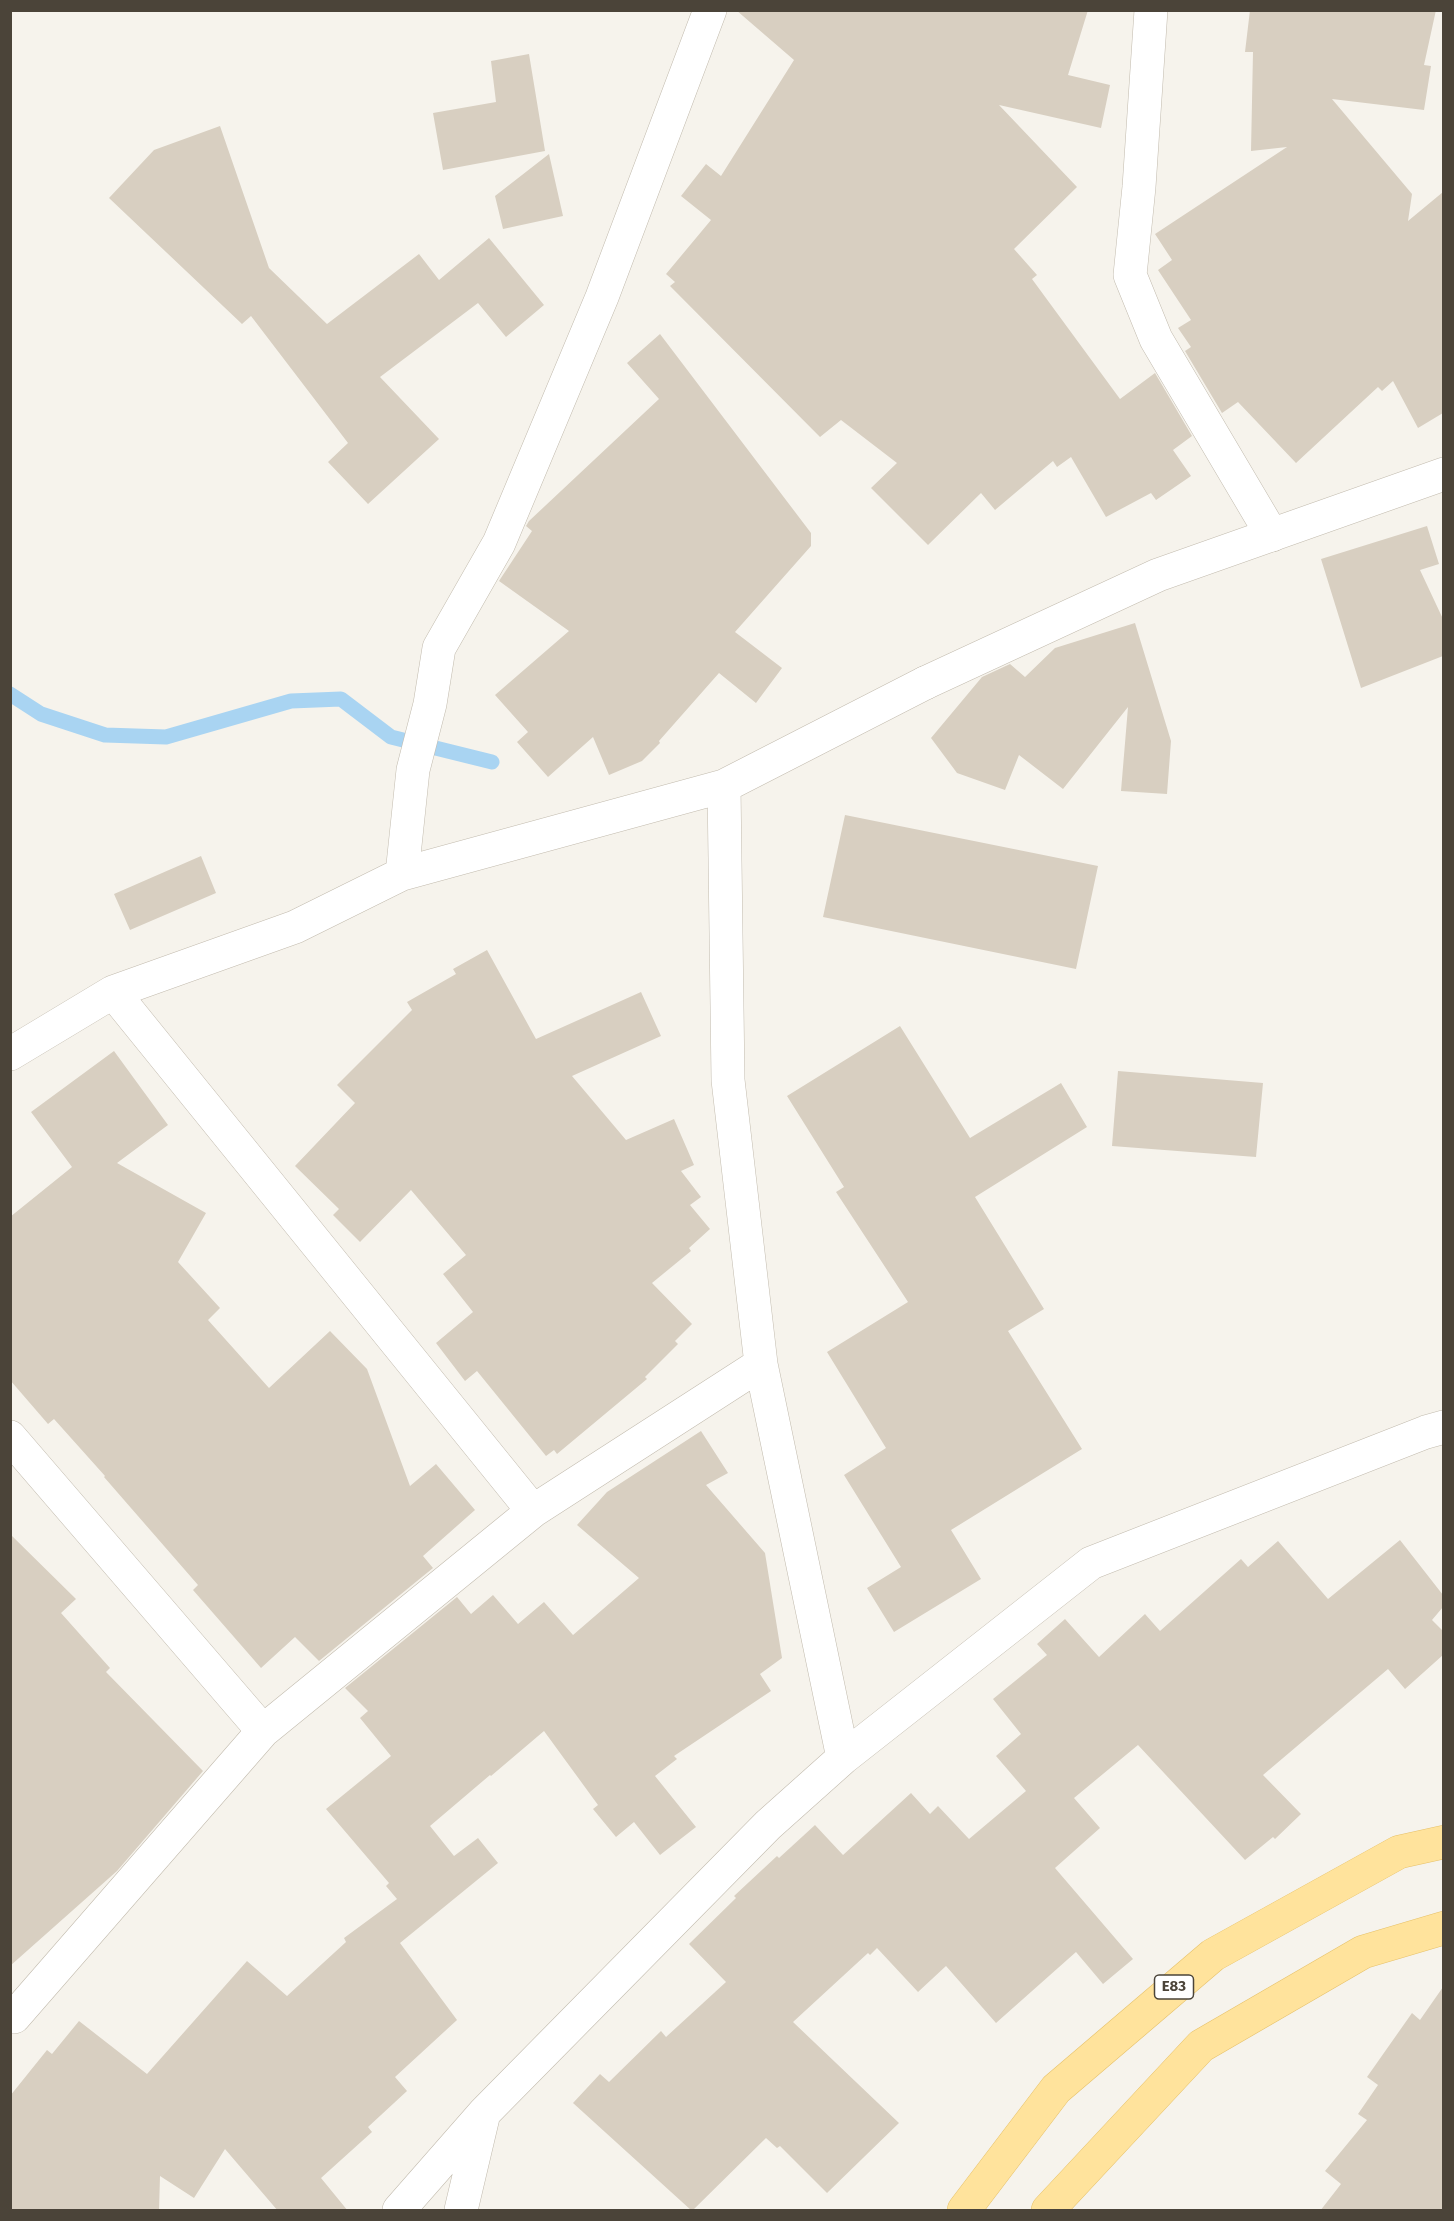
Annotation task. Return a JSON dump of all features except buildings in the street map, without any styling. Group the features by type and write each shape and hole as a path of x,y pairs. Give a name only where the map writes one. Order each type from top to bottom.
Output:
{"main road":[{"name":"E83","path":"964,2211 1056,2089 1213,1954 1399,1852 1443,1842"},
{"path":"1048,2211 1201,2046 1363,1952 1443,1928"}],"street":[{"path":"402,874 413,770 430,704 439,648 499,543 602,297 710,10"},
{"path":"1150,10 1139,187 1130,275 1156,339 1272,535"},
{"path":"10,1054 113,992 295,927 402,874 724,786 925,683 1158,575 1443,474"},
{"path":"724,786 728,1080 761,1364 843,1758"},
{"path":"113,992 533,1511"},
{"path":"10,2012 14,2017 263,1731 533,1511 761,1364"},
{"path":"399,2211 484,2113 768,1825 843,1758 1091,1563 1443,1427"},
{"path":"10,1437 263,1731"},
{"path":"460,2211 484,2113"}],"waterway":[{"path":"10,694 41,714 105,735 166,737 291,701 341,699 391,737 492,762"}]}
